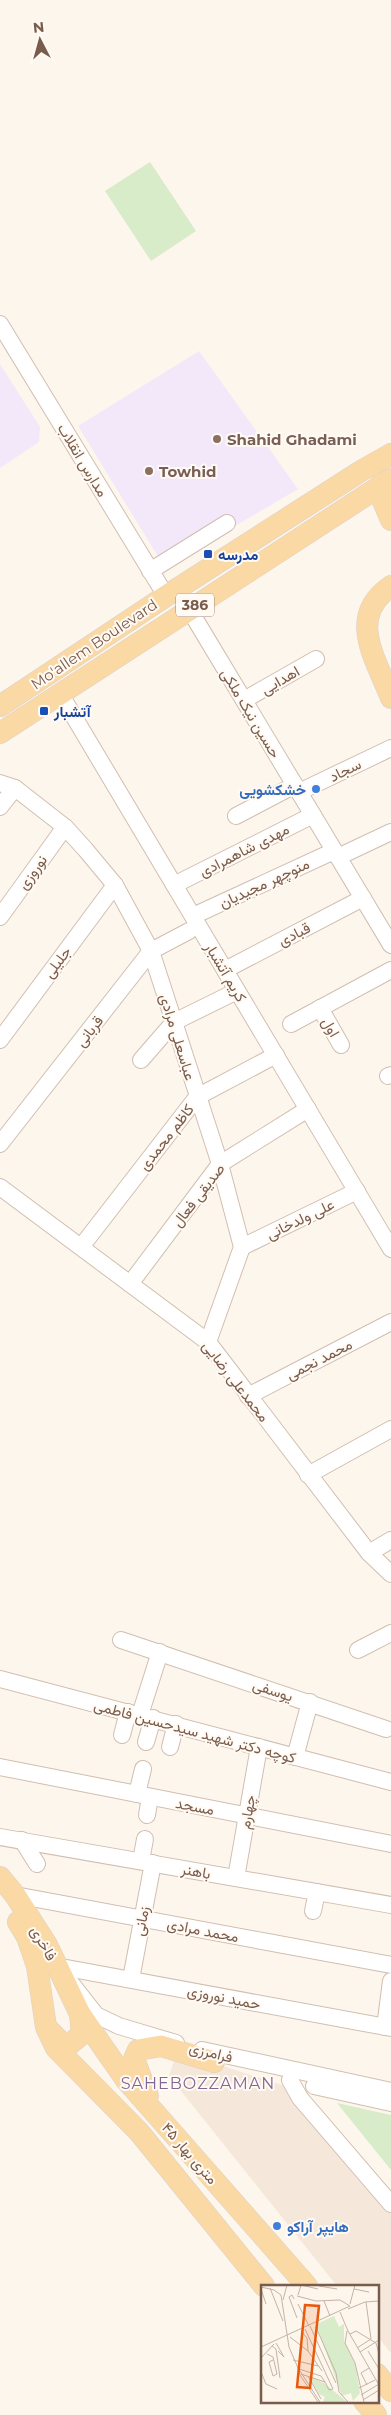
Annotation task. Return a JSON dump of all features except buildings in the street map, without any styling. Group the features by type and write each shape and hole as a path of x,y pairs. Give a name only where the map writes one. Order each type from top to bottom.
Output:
{"main road":[{"name":"Mo'allem Boulevard","path":"0,706 166,596 361,471 391,454"},
{"name":"Mo'allem Boulevard","path":"0,733 387,481"},
{"path":"387,481 382,499 391,520"},
{"path":"391,586 375,600 368,613 366,633 391,698"},
{"path":"368,613 391,659"},
{"name":"فاخری","path":"0,1877 37,1966 46,2027"},
{"name":"فاخری","path":"7,1892 47,1945 80,2014"},
{"path":"46,2027 63,2044 70,2044 82,2034 80,2014"},
{"name":"۴۵ متری بهار","path":"80,2014 126,2080 306,2285"},
{"name":"۴۵ متری بهار","path":"46,2027 56,2048 139,2132 263,2285"},
{"path":"158,2116 136,2067 134,2059 138,2050 161,2046 214,2062"},
{"path":"378,2375 391,2391"},
{"path":"365,2402 376,2415"}],"street":[{"name":"مدارس انقلاب","path":"0,324 166,596"},
{"path":"150,571 227,523"},
{"name":"حسین نیک ملکی","path":"189,609 363,898 384,920 391,945"},
{"name":"اهدایی","path":"244,700 316,659"},
{"name":"کریم آتشبار","path":"61,694 174,885 191,923 225,970 391,1249"},
{"name":"سجاد","path":"236,816 391,748"},
{"path":"0,807 8,785"},
{"name":"عباسعلی مرادی","path":"8,785 65,827 115,885 151,951 220,1164 242,1247"},
{"name":"مهدی شاهمرادی","path":"174,885 313,815"},
{"name":"نوروزی","path":"0,917 65,827"},
{"name":"منوچهر مجیدیان","path":"191,923 336,854 391,832"},
{"name":"جلیلی","path":"0,1040 115,885"},
{"name":"قبادی","path":"225,970 363,898"},
{"name":"قربانی","path":"0,1144 151,951 191,923"},
{"path":"291,1024 391,970"},
{"path":"141,1060 174,1022 237,991"},
{"name":"اول","path":"320,1008 341,1045"},
{"name":"کاظم محمدی","path":"81,1247 197,1097 276,1055"},
{"name":"صدیقی فعال","path":"130,1284 220,1164 308,1109"},
{"name":"محمدعلی رضایی","path":"0,1187 208,1342 308,1475 369,1552 391,1574"},
{"name":"علی ولدخانی","path":"242,1247 357,1192"},
{"path":"208,1342 242,1247"},
{"name":"محمد نجمی","path":"248,1396 391,1322"},
{"path":"308,1475 391,1428"},
{"path":"369,1552 391,1540"},
{"path":"358,1650 391,1634"},
{"name":"یوسفی","path":"121,1640 386,1729"},
{"path":"122,1734 140,1715 160,1652"},
{"name":"کوچه دکتر شهید سیدحسین فاطمی","path":"0,1679 391,1782"},
{"path":"295,1758 310,1702"},
{"path":"140,1715 146,1742"},
{"path":"170,1747 176,1724"},
{"name":"چهارم","path":"236,1878 259,1747"},
{"name":"مسجد","path":"0,1768 113,1797 144,1796 391,1844"},
{"path":"142,1769 147,1815"},
{"name":"باهنر","path":"0,1837 391,1905"},
{"name":"زمانی","path":"131,1979 142,1919 147,1862 145,1839"},
{"path":"22,1840 37,1864"},
{"name":"محمد مرادی","path":"7,1892 391,1965"},
{"path":"313,1911 317,1892"},
{"name":"حمید نوروزی","path":"56,1966 388,2028"},
{"name":"فرامرزی","path":"56,1966 96,2015 120,2026 199,2050 391,2091"},
{"path":"388,2028 391,1981"},
{"name":"فرامرزی","path":"214,2062 391,2103"},
{"path":"290,2080 300,2098 391,2204"}],"shaded area":[{"path":"199,351 298,489 235,526 225,515 159,558 78,426"},
{"path":"0,364 40,427 39,442 0,468"},
{"path":"177,2051 294,2089 391,2210 391,2353 378,2337 378,2285 336,2285 169,2076"}],"green space":[{"path":"150,162 196,231 151,261 105,191"},
{"path":"337,2103 391,2115 391,2170"}],"place":[{"name":"Shahid Ghadami","path":"217,439"},
{"name":"Towhid","path":"149,471"},
{"name":"مدرسه","path":"208,554"},
{"name":"آتشبار","path":"44,711"},
{"name":"خشکشویی","path":"316,789"},
{"name":"هایپر آراکو","path":"277,2226"}],"district":[{"name":"SAHEBOZZAMAN","path":"198,2083"}]}
